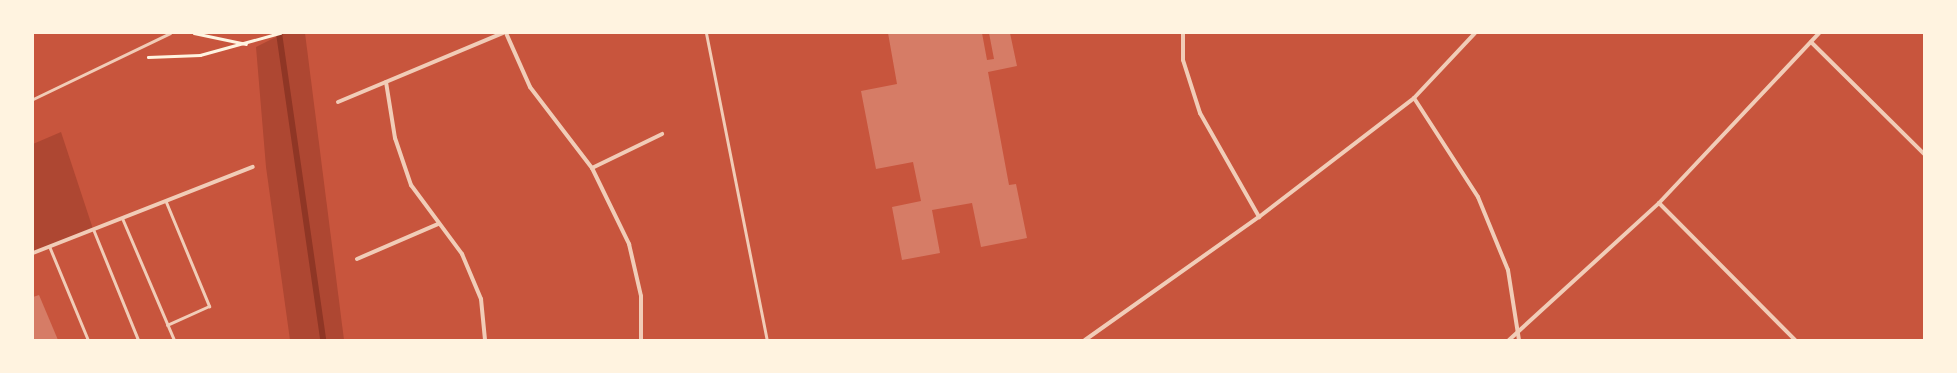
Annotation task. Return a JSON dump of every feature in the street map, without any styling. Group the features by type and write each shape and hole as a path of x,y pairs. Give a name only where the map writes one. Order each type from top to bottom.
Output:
{"street":[{"path":"338,102 504,33 530,88 592,168 629,244 641,296 642,340"},
{"path":"1183,33 1183,60 1200,113 1259,217"},
{"path":"1085,340 1259,217 1414,98 1475,33"},
{"path":"1509,340 1659,203 1820,33"},
{"path":"1811,42 1924,154"},
{"path":"386,82 395,138 411,185 438,224 462,254 481,299 485,340"},
{"path":"1414,98 1478,197 1508,270 1516,335 1519,340"},
{"path":"592,168 662,134"},
{"path":"33,253 253,167"},
{"path":"1659,203 1795,340"},
{"path":"357,259 438,224"}],"lane":[{"path":"33,99 170,33"},
{"path":"706,33 767,340"},
{"path":"166,202 209,306 167,325"},
{"path":"122,218 174,340"},
{"path":"92,230 138,340"},
{"path":"49,246 88,340"}],"path":[{"path":"194,33 246,44"},
{"path":"130,51 153,59 181,58 246,44 280,33"}],"shaded area":[{"path":"284,33 305,33 344,340 290,340 266,167 256,47"},
{"path":"61,132 93,229 33,253 33,144"}],"building":[{"path":"888,33 982,33 987,60 994,59 989,33 1010,33 1017,66 988,72 1009,185 1016,184 1027,238 981,247 972,203 932,210 940,253 902,260 892,207 921,201 913,162 876,169 861,91 897,84"},
{"path":"39,295 58,340 33,340 33,297"}],"waterway":[{"path":"279,33 323,340"}]}
